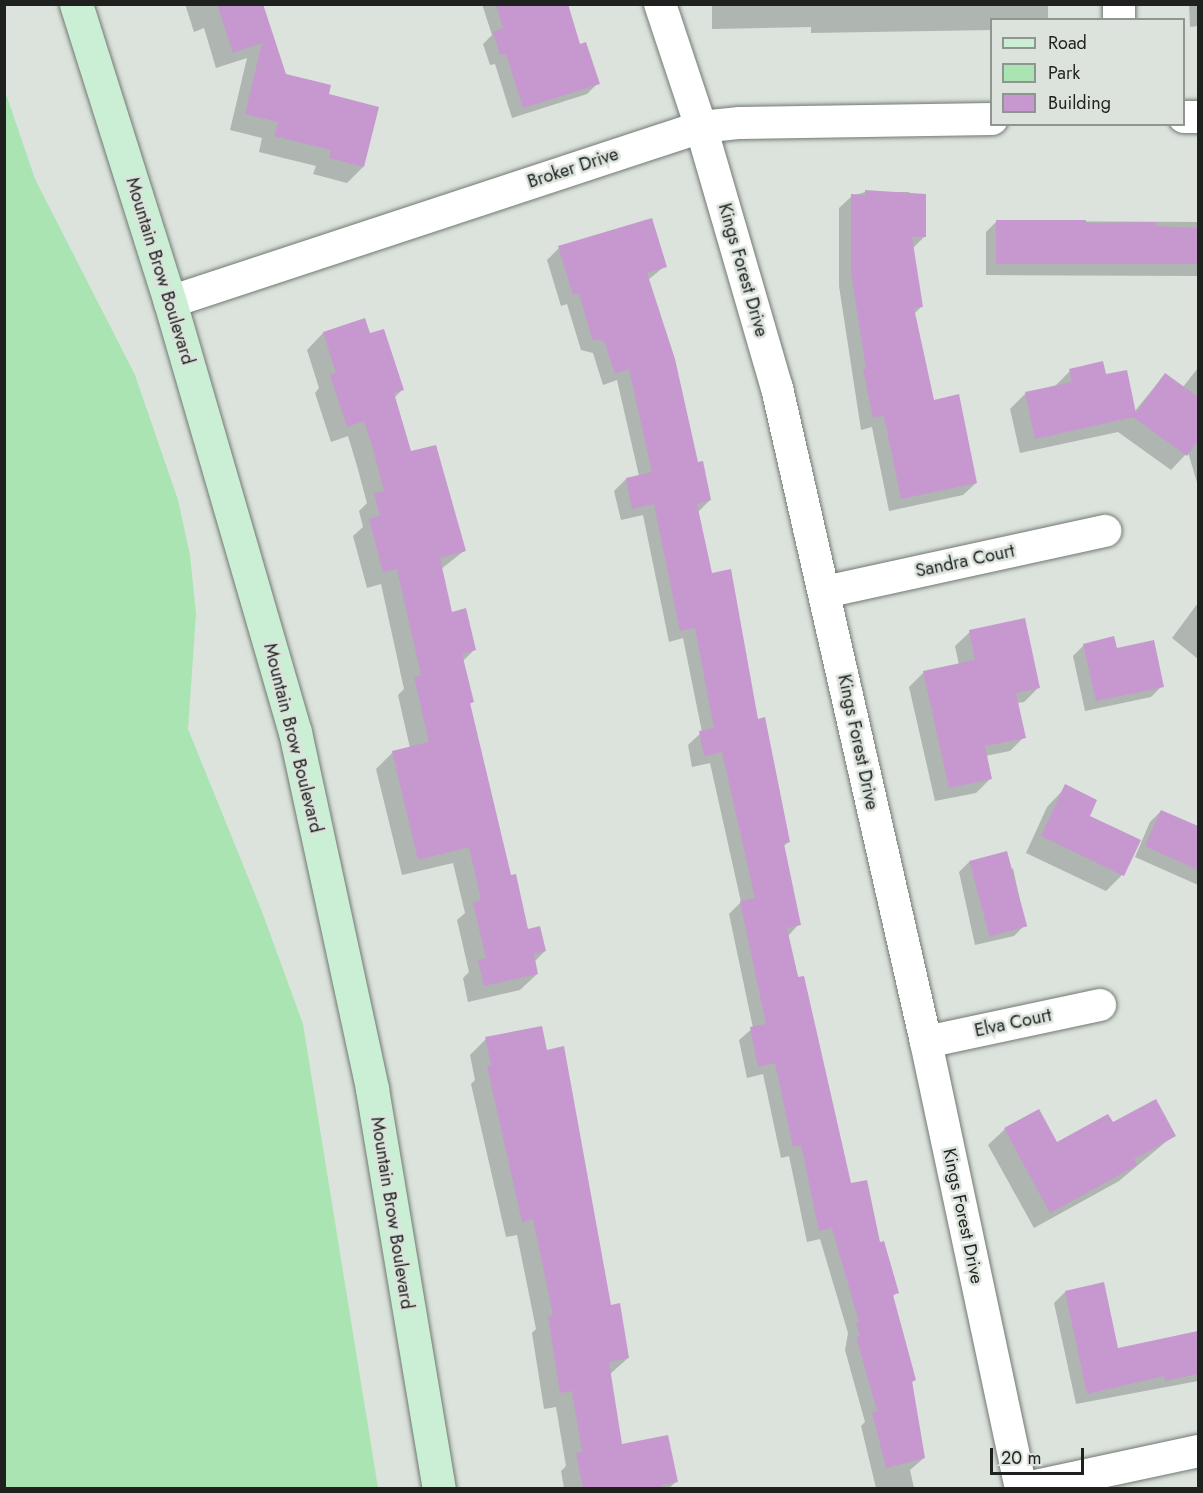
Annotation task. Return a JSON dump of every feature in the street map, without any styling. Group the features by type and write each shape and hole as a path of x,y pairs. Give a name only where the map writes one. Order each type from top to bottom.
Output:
{"main road":[{"name":"Mountain Brow Boulevard","path":"76,4 170,302 295,732 372,1089 439,1488"}],"street":[{"name":"Kings Forest Drive","path":"660,4 702,127 777,388 926,1042 1021,1488"},
{"name":"Broker Drive","path":"170,302 702,127 740,123 990,119"},
{"name":"Sandra Court","path":"825,592 1105,531"},
{"name":"Elva Court","path":"926,1042 1100,1005"},
{"path":"1026,1488 1198,1451"}],"green space":[{"path":"5,91 35,179 135,375 178,500 190,555 196,614 188,729 261,909 303,1024 378,1488 5,1488"}],"building":[{"path":"217,4 263,4 286,74 331,85 329,94 379,107 364,167 329,158 331,150 274,136 278,122 245,114 262,43 233,53"},
{"path":"496,4 568,4 580,44 586,42 600,84 523,108 506,54 500,55 493,32 503,28"},
{"path":"865,190 926,194 926,237 912,237 923,307 914,308 934,400 959,394 977,483 901,499 884,416 873,418 863,369 866,369 851,273 851,194 865,195"},
{"path":"652,218 667,267 647,273 675,359 698,462 703,461 711,500 697,504 712,573 731,569 758,719 765,717 790,842 784,844 801,925 787,928 798,977 804,976 851,1183 867,1180 880,1242 884,1241 899,1293 893,1295 916,1380 912,1381 925,1458 886,1468 872,1412 877,1411 856,1337 860,1336 856,1323 859,1322 832,1228 819,1231 801,1145 793,1147 775,1063 758,1067 750,1027 766,1024 740,901 755,898 722,752 704,756 699,731 714,728 695,628 680,631 654,504 632,509 626,478 652,472 629,369 615,374 604,341 592,339 579,293 573,295 558,246"},
{"path":"996,220 1086,220 1086,223 1155,222 1155,226 1198,228 1198,264 996,264"},
{"path":"365,318 370,333 384,329 404,390 394,393 411,451 436,445 466,551 440,558 452,612 466,608 476,650 462,654 474,702 470,703 511,875 516,874 528,929 540,926 546,951 534,954 538,974 484,986 478,960 486,958 473,903 481,900 469,847 418,860 392,751 429,742 414,677 421,675 397,569 383,572 369,519 380,516 374,493 384,491 373,449 364,421 347,427 330,375 336,373 323,332"},
{"path":"1103,361 1106,374 1127,370 1136,413 1165,373 1198,397 1198,441 1187,456 1133,417 1035,439 1025,392 1072,382 1069,369"},
{"path":"1025,618 1040,688 1016,693 1026,738 985,746 992,779 949,788 923,671 975,660 969,630"},
{"path":"1114,636 1117,648 1154,640 1164,687 1096,701 1083,644"},
{"path":"1065,784 1097,800 1090,816 1141,840 1124,876 1041,836"},
{"path":"1161,810 1198,826 1198,870 1145,846"},
{"path":"1007,851 1027,926 990,936 969,861"},
{"path":"542,1026 547,1050 564,1046 611,1305 620,1303 629,1358 609,1362 622,1444 668,1435 678,1482 661,1485 662,1488 583,1488 576,1453 582,1452 572,1391 560,1393 548,1316 553,1315 533,1219 522,1222 487,1066 491,1065 485,1037"},
{"path":"1156,1099 1176,1136 1134,1159 1137,1165 1050,1213 1004,1128 1039,1109 1057,1142 1108,1114 1113,1122"},
{"path":"1104,1282 1118,1348 1198,1331 1198,1374 1165,1381 1164,1376 1087,1394 1065,1291"}]}
